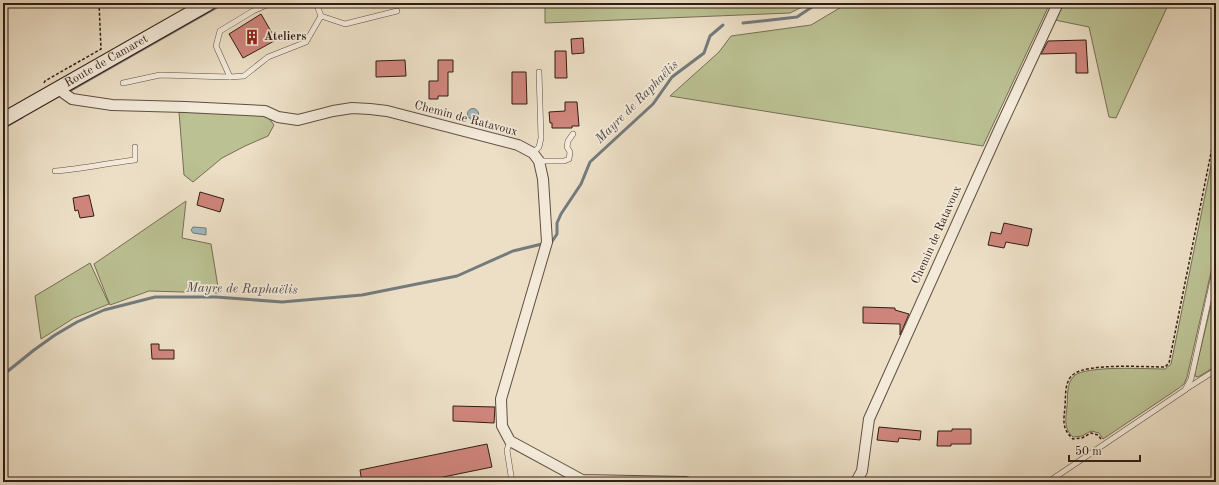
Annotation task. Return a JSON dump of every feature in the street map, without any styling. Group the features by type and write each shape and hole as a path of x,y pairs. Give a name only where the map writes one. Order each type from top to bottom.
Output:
{"main road":[{"name":"Route de Camaret","path":"3,120 209,3"}],"street":[{"name":"Chemin de Ratavoux","path":"856,482 862,471 868,418 1058,3"},
{"name":"Chemin de Ratavoux","path":"58,89 72,99 112,105 185,107 265,112 278,117 298,120 352,108 386,111 518,145 536,157"},
{"path":"536,157 544,179 547,242 501,399 502,426 510,441 582,480 686,482"}],"lane":[{"path":"230,77 216,46 220,31 253,11 271,3"},
{"path":"316,3 321,16"},
{"path":"321,16 345,24 397,10"},
{"path":"123,83 160,75 244,76 268,57 306,42 321,16"},
{"path":"539,72 541,138 536,157 564,162 569,159 570,152 567,147 568,141 573,134"},
{"path":"55,171 72,170 92,165 135,160 135,147"},
{"path":"1185,390 1191,379 1216,266"},
{"path":"1048,482 1216,370"},
{"path":"510,441 507,450 512,482"}],"path":[{"path":"45,96 42,85 45,81 102,49 99,3"},
{"path":"1104,444 1098,435 1091,433 1082,438 1073,439 1067,434 1063,425 1067,384 1073,374 1095,367 1165,367 1169,363 1212,143 1216,136"}],"green space":[{"path":"545,3 810,3 790,13 545,23"},
{"path":"848,3 1050,3 983,146 670,96 719,52 731,36 811,25"},
{"path":"1062,3 1169,3 1116,118 1109,117 1089,27 1055,20"},
{"path":"179,112 264,115 268,117 274,125 268,136 222,158 193,182 184,175"},
{"path":"1216,141 1216,250 1187,377 1184,384 1103,439 1099,433 1091,431 1082,436 1073,437 1066,426 1066,419 1068,390 1071,379 1074,376 1091,370 1103,369 1165,369 1171,364"},
{"path":"186,201 182,238 211,244 219,293 149,291 110,305 94,264"},
{"path":"90,263 109,304 74,318 41,339 35,296"},
{"path":"1216,284 1216,366 1198,377 1195,376 1195,373"}],"water":[{"path":"473,108 477,110 479,114 477,118 473,120 469,118 467,114 469,110"},
{"path":"193,227 206,228 206,235 193,233 191,230"}],"building":[{"name":"Ateliers","path":"261,14 276,40 243,58 229,34"},
{"path":"583,38 584,53 572,54 571,39"},
{"path":"1086,40 1088,73 1076,73 1076,53 1041,54 1048,41"},
{"path":"555,51 566,51 567,78 555,78"},
{"path":"405,60 406,76 376,77 376,61"},
{"path":"438,60 453,60 453,72 448,72 448,96 438,96 438,99 429,99 429,81 438,81"},
{"path":"512,72 526,72 527,104 512,104"},
{"path":"565,102 577,102 579,126 572,126 572,128 552,128 549,112 565,111"},
{"path":"200,192 224,199 220,212 197,205"},
{"path":"89,195 94,216 80,218 78,210 75,211 73,198"},
{"path":"1004,223 1032,229 1028,246 1006,242 1004,248 988,245 991,232 1001,234"},
{"path":"863,307 895,308 895,310 909,314 900,335 900,324 863,323"},
{"path":"151,344 159,344 159,350 174,350 174,359 152,359"},
{"path":"453,406 495,407 494,423 453,421"},
{"path":"879,427 921,431 920,440 899,438 898,442 877,440"},
{"path":"952,429 971,429 971,444 937,446 938,431 952,431"},
{"path":"487,444 492,467 419,482 362,482 360,470"}],"waterway":[{"path":"71,90 224,3"},
{"name":"Mayre de Raphaëlis","path":"743,23 797,17 818,3"},
{"name":"Mayre de Raphaëlis","path":"551,243 557,234 557,223 561,214 581,184 590,162 653,104 672,77 704,53 710,36 723,25"},
{"path":"3,128 22,117"},
{"name":"Mayre de Raphaëlis","path":"3,375 34,350 77,322 104,310 155,297 216,297 282,302 362,295 457,276 513,251 542,244"}],"place":[{"name":"Ateliers","path":"252,37"}]}
